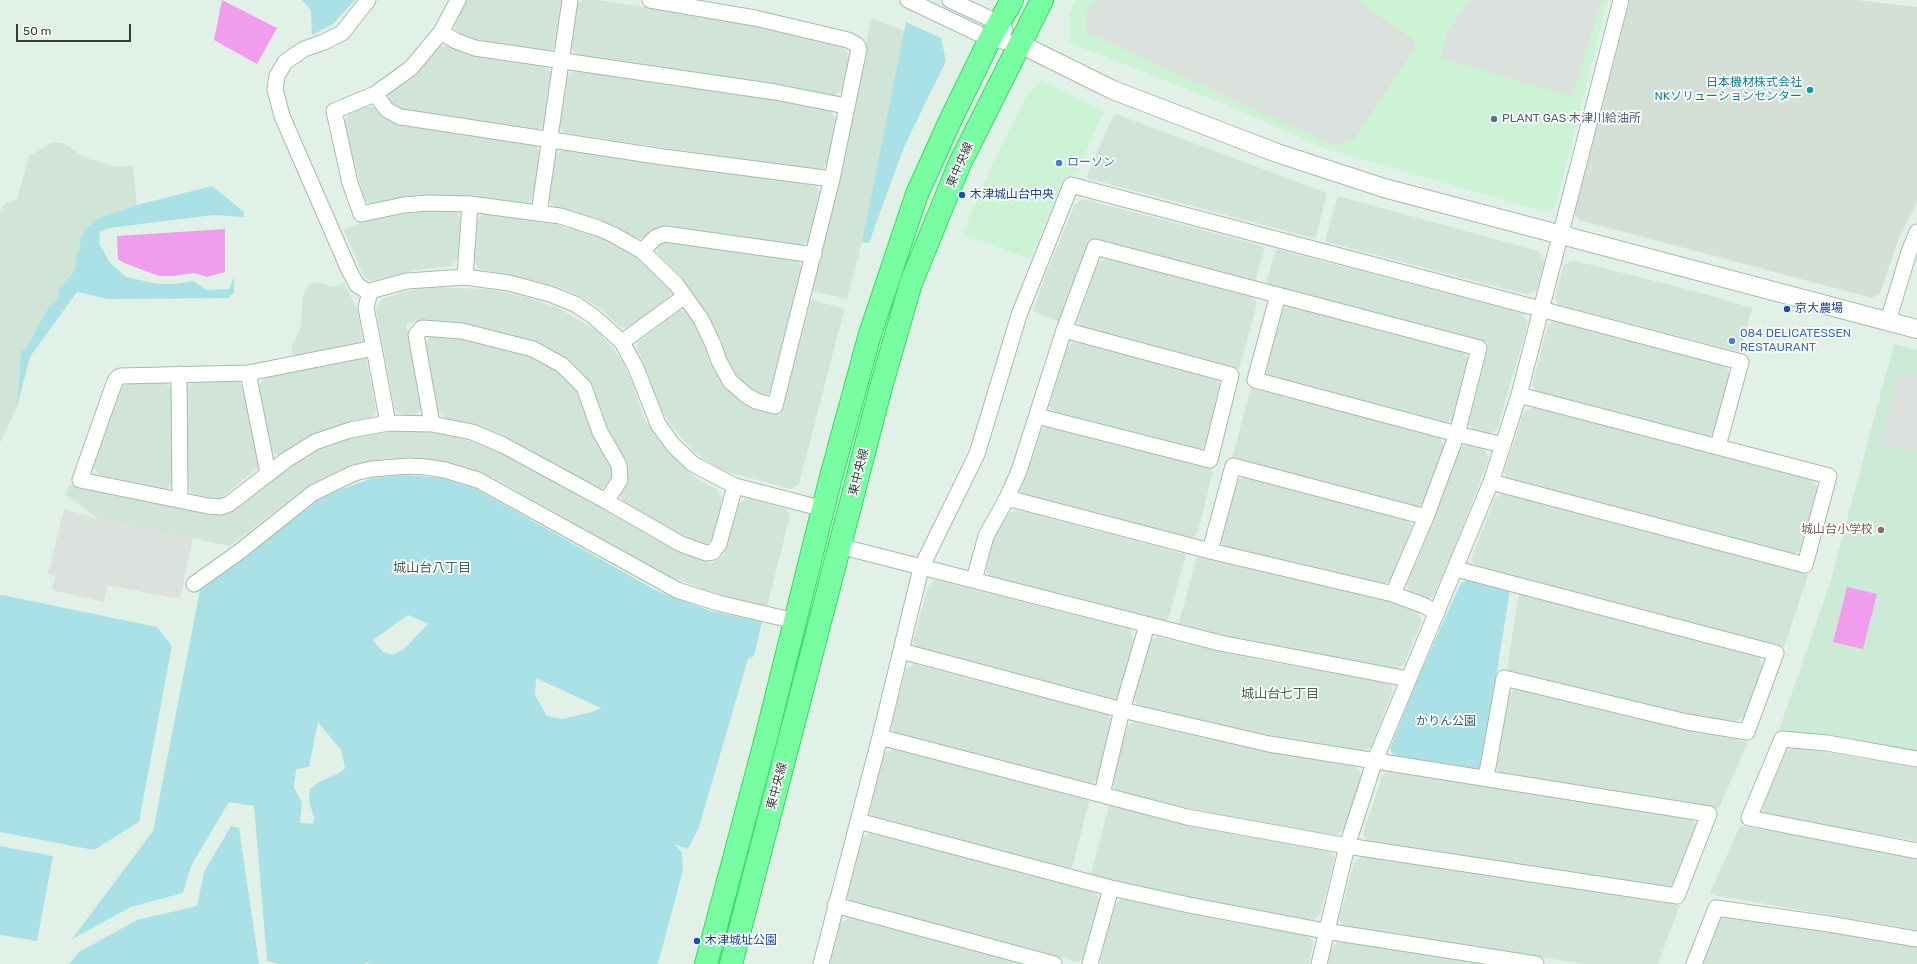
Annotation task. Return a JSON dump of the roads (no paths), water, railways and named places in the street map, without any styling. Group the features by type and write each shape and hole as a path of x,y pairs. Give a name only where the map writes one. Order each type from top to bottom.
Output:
{"highway":[{"name":"東中央線","path":"706,964 870,334 917,194 950,121 994,31 1012,0"},
{"name":"東中央線","path":"731,964 881,387 911,283 960,163 1042,0"}],"street":[{"path":"368,0 342,33 324,42 304,49 285,62 277,76 275,88 282,116 349,270 357,285 370,291 413,280 465,277 509,283 563,299 593,316 622,342 636,368 652,412 673,445 693,464 735,486 824,509"},
{"path":"458,0 441,32 411,68 375,94 334,111 350,183 361,214 404,205 428,203 470,204 560,216 598,228 642,251 676,284 694,307 708,331 719,361 730,381 751,398 776,406 832,180 858,49 855,42 755,18 650,0"},
{"path":"539,213 570,0"},
{"path":"908,0 994,31 1113,90 1277,153 1384,188 1917,329"},
{"path":"950,0 994,31"},
{"path":"1318,964 1347,846 1375,760 1408,679 1456,569 1491,482 1519,395 1622,0"},
{"path":"441,32 456,41 476,48 775,92 846,106"},
{"path":"375,94 387,110 400,117 663,157 832,180"},
{"path":"821,964 835,905 880,737 921,568 977,454 1019,315 1071,185 1741,362 1718,446"},
{"path":"465,277 470,204"},
{"path":"1888,321 1904,264 1917,232"},
{"path":"642,251 656,237 665,234 814,255"},
{"path":"974,580 986,536 1007,498 1019,471 1064,330 1095,247 1479,348 1457,434 1426,517 1393,594"},
{"path":"370,291 366,308 388,423"},
{"path":"1278,295 1255,380 1503,445"},
{"path":"622,342 685,296"},
{"path":"432,424 416,335 422,328 462,331 533,349 562,365 584,387 600,432 619,465 620,480 606,501"},
{"path":"1037,416 1210,460 1231,375 1064,330"},
{"path":"374,348 248,372 123,375 116,379 80,480 208,506 221,507 229,504 268,473 315,442 350,430 388,423 432,424 472,432 503,445 681,544 706,553 714,552 719,544 735,486"},
{"path":"248,372 268,473"},
{"path":"179,374 180,500"},
{"path":"1491,482 1805,565 1829,476 1519,395"},
{"path":"194,584 239,552 313,493 354,473 372,469 402,466 426,467 445,470 478,480 677,590 718,603 795,621"},
{"path":"1210,551 1233,466 1426,517"},
{"path":"1007,498 1210,551 1393,594 1425,606 1437,613"},
{"path":"839,546 1220,643 1408,679"},
{"path":"1456,569 1776,653 1747,732 1687,722 1504,678 1486,778"},
{"path":"1102,794 1122,710 1147,625"},
{"path":"880,737 1187,817 1347,846 1676,896 1708,814 1269,744 1122,710 901,651"},
{"path":"1917,759 1827,743 1782,739 1749,818 1917,851"},
{"path":"858,821 1111,888 1189,905 1326,931 1536,964"},
{"path":"1090,964 1111,888"},
{"path":"835,905 1054,964"},
{"path":"1694,964 1716,908 1829,924 1917,939"}],"place":[{"name":"日本機材株式会社 NKソリューションセンター","path":"1810,90"},
{"name":"PLANT GAS 木津川給油所","path":"1494,119"},
{"name":"ローソン","path":"1059,163"},
{"name":"木津城山台中央","path":"962,195"},
{"name":"京大農場","path":"1787,309"},
{"name":"084 DELICATESSEN RESTAURANT","path":"1732,341"},
{"name":"城山台小学校","path":"1881,530"},
{"name":"木津城址公園","path":"697,941"}],"district":[{"name":"城山台八丁目","path":"432,568"},
{"name":"城山台七丁目","path":"1280,694"}],"park label":[{"name":"かりん公園","path":"1446,722"}]}
